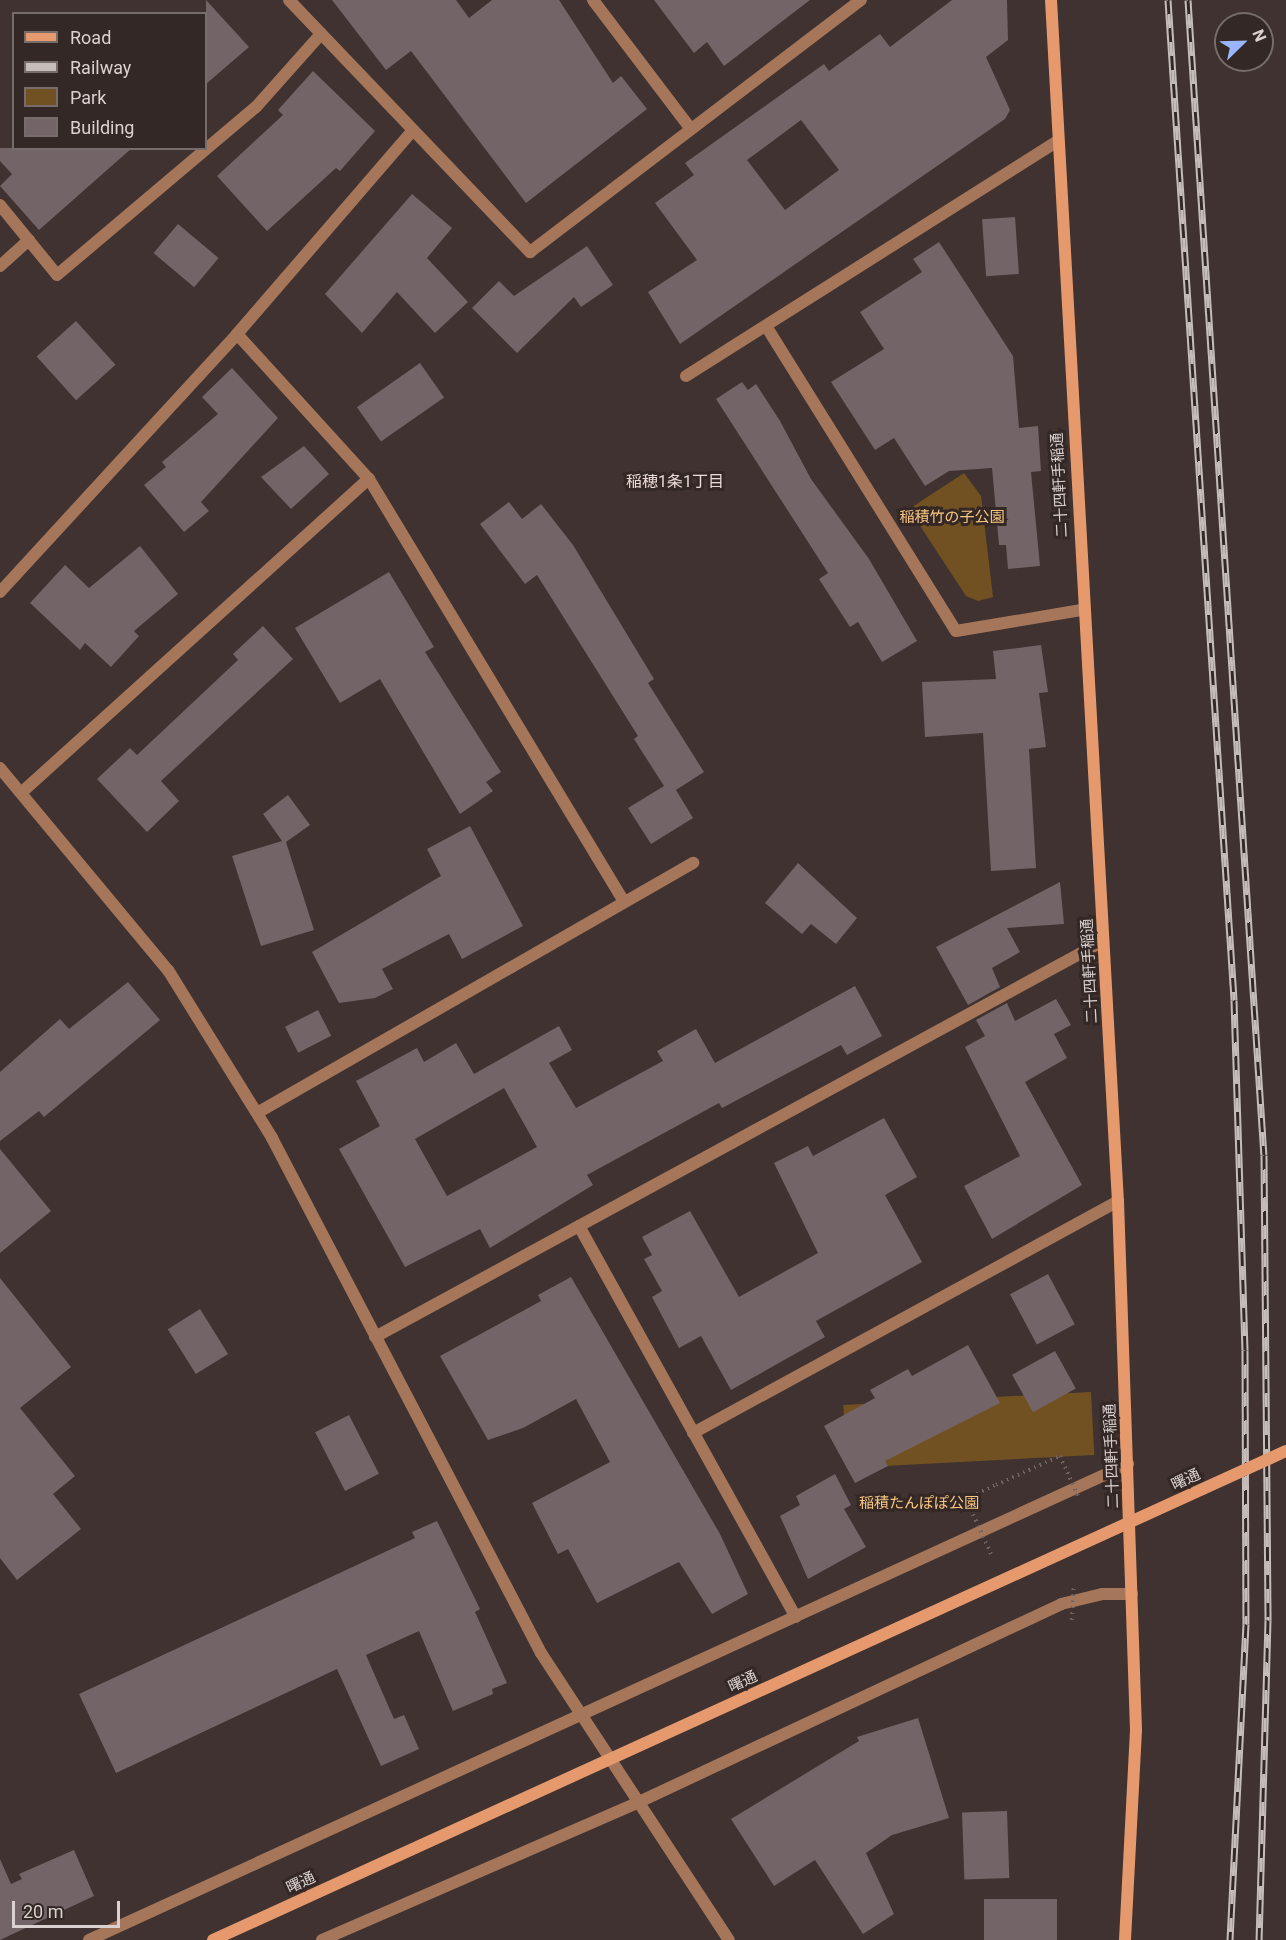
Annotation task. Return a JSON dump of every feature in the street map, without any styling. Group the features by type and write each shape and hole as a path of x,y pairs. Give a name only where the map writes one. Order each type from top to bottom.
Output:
{"street":[{"path":"593,0 691,129"},
{"path":"291,1 530,252 861,0"},
{"name":"二十四軒手稲通","path":"1051,0 1081,610 1118,1201 1136,1731 1125,1940"},
{"path":"207,148 256,107 321,34"},
{"path":"0,592 237,334 413,130"},
{"path":"686,376 1058,141"},
{"path":"0,205 57,275 205,150"},
{"path":"0,266 28,240"},
{"path":"766,326 956,632 1081,610"},
{"path":"237,334 369,479 624,902"},
{"path":"21,793 369,479"},
{"path":"1,772 168,970 257,1113 541,1653 729,1940"},
{"path":"257,1113 693,863"},
{"path":"375,1337 1103,941"},
{"path":"693,1433 1118,1201"},
{"path":"579,1226 796,1617"},
{"name":"曙通","path":"213,1940 1286,1451"},
{"path":"89,1940 1128,1464"},
{"path":"322,1940 639,1802 1061,1604 1102,1594 1132,1594"}],"path":[{"path":"991,1554 966,1499 1060,1456 1079,1498"},
{"path":"1072,1620 1074,1585"}],"green space":[{"name":"稲積竹の子公園","path":"964,473 981,496 993,597 978,601 966,596 909,509"},
{"path":"1091,1392 1094,1455 847,1468 843,1405"}],"building":[{"path":"206,0 249,47 207,83 207,12"},
{"path":"332,0 456,0 469,18 492,0 559,0 613,83 621,76 647,109 526,203 411,51 386,70"},
{"path":"654,0 810,0 724,66 707,42 694,53"},
{"path":"952,0 1007,0 1008,40 986,57 1010,110 1005,119 680,344 648,292 697,260 655,203 694,175 685,163 824,64 829,71 880,34 890,47","holes":["801,120 839,170 785,210 747,160"]},
{"path":"313,71 375,131 340,171 336,168 267,231 217,176 283,115 278,110"},
{"path":"0,148 12,148 12,150 130,150 39,230 0,186 12,174 0,161"},
{"path":"412,194 452,228 427,258 468,302 435,333 397,292 362,333 325,294"},
{"path":"1015,217 1019,274 986,276 982,219"},
{"path":"178,224 219,258 194,287 154,253"},
{"path":"939,242 1013,356 1019,428 1038,426 1041,471 1031,472 1040,566 1008,569 1006,545 999,545 992,468 949,471 925,486 894,438 875,450 831,382 884,349 860,312 922,272 913,259"},
{"path":"587,246 613,285 581,307 574,297 517,353 472,308 499,281 514,296"},
{"path":"76,321 115,365 76,400 37,356"},
{"path":"420,363 444,397 381,442 357,407"},
{"path":"232,368 278,418 201,502 209,511 184,532 144,485 166,467 162,462 218,414 202,397"},
{"path":"742,382 748,390 756,384 780,421 811,479 869,559 917,641 882,662 858,622 850,627 819,579 828,573 716,399"},
{"path":"304,446 329,474 291,509 261,477"},
{"path":"509,502 522,519 541,504 573,545 654,679 648,683 704,772 676,790 693,818 651,844 628,808 664,786 634,739 638,736 537,575 525,584 480,524"},
{"path":"140,546 178,594 134,631 139,636 111,667 85,643 80,650 30,603 65,565 89,588"},
{"path":"389,572 434,647 425,652 501,772 486,782 493,791 460,814 380,679 340,703 295,628"},
{"path":"263,626 293,659 161,781 179,801 147,832 97,779 130,748 137,755 238,660 233,654"},
{"path":"1041,645 1048,692 1039,693 1046,747 1029,749 1036,868 991,871 983,733 925,737 922,682 996,679 993,651"},
{"path":"288,795 310,825 286,842 314,930 261,946 232,856 282,841 263,814"},
{"path":"470,826 523,926 462,959 449,934 382,969 393,989 375,998 339,1003 312,952 441,876 427,849"},
{"path":"798,863 857,918 836,944 811,924 802,934 765,903"},
{"path":"1060,882 1064,924 1007,928 1020,952 992,968 1000,987 968,1005 936,947"},
{"path":"128,982 160,1020 44,1117 39,1111 0,1141 0,1072 60,1019 69,1029"},
{"path":"855,986 882,1036 847,1055 841,1045 722,1108 719,1103 587,1175 593,1185 490,1248 480,1229 405,1267 339,1149 380,1126 356,1081 417,1048 424,1062 456,1043 474,1074 559,1026 572,1050 549,1063 576,1108 663,1061 657,1051 696,1029 715,1063","holes":["504,1088 537,1147 447,1196 415,1139"]},
{"path":"1056,999 1071,1025 1054,1034 1067,1058 1025,1082 1082,1185 992,1239 964,1186 1020,1156 965,1047 985,1036 976,1020 1007,1003 1015,1021"},
{"path":"318,1010 331,1036 298,1053 285,1027"},
{"path":"884,1118 917,1177 885,1195 922,1262 816,1321 825,1337 731,1390 701,1336 679,1348 652,1297 662,1291 644,1259 652,1255 642,1237 690,1211 739,1297 818,1253 774,1163 808,1146 813,1156"},
{"path":"0,1149 51,1211 0,1253"},
{"path":"1048,1274 1075,1324 1037,1345 1010,1294"},
{"path":"571,1277 720,1534 748,1594 712,1614 679,1562 597,1603 568,1549 558,1554 532,1503 610,1462 576,1399 523,1428 488,1440 440,1356 541,1301 538,1295"},
{"path":"0,1278 71,1367 20,1408 75,1476 53,1494 81,1529 17,1580 0,1558"},
{"path":"200,1309 228,1354 196,1374 168,1329"},
{"path":"968,1345 1000,1403 885,1461 888,1466 855,1483 824,1426 875,1398 870,1390 908,1369 912,1376"},
{"path":"1055,1351 1076,1389 1033,1412 1012,1375"},
{"path":"349,1415 379,1474 345,1491 315,1432"},
{"path":"835,1474 851,1505 844,1509 866,1547 808,1579 780,1516 800,1505 796,1496"},
{"path":"437,1521 480,1609 475,1612 507,1683 492,1689 493,1694 453,1711 419,1631 366,1655 394,1719 404,1715 419,1749 381,1766 337,1669 116,1773 79,1694 415,1538 412,1532"},
{"path":"918,1718 949,1818 892,1835 866,1853 894,1914 863,1934 815,1860 774,1886 731,1819 859,1741 857,1737"},
{"path":"1007,1811 1009,1878 964,1880 962,1813"},
{"path":"74,1850 94,1896 0,1940 0,1859 11,1884 22,1879 19,1874"},
{"path":"984,1899 1057,1899 1057,1940 984,1940"}],"railway":[{"path":"1168,0 1234,1000 1245,1350 1246,1624 1230,1940"},
{"path":"1188,0 1264,1155 1268,1620 1259,1940"}],"district":[{"name":"稲穂1条1丁目","path":"675,482"}],"park label":[{"name":"稲積たんぽぽ公園","path":"919,1504"}]}
